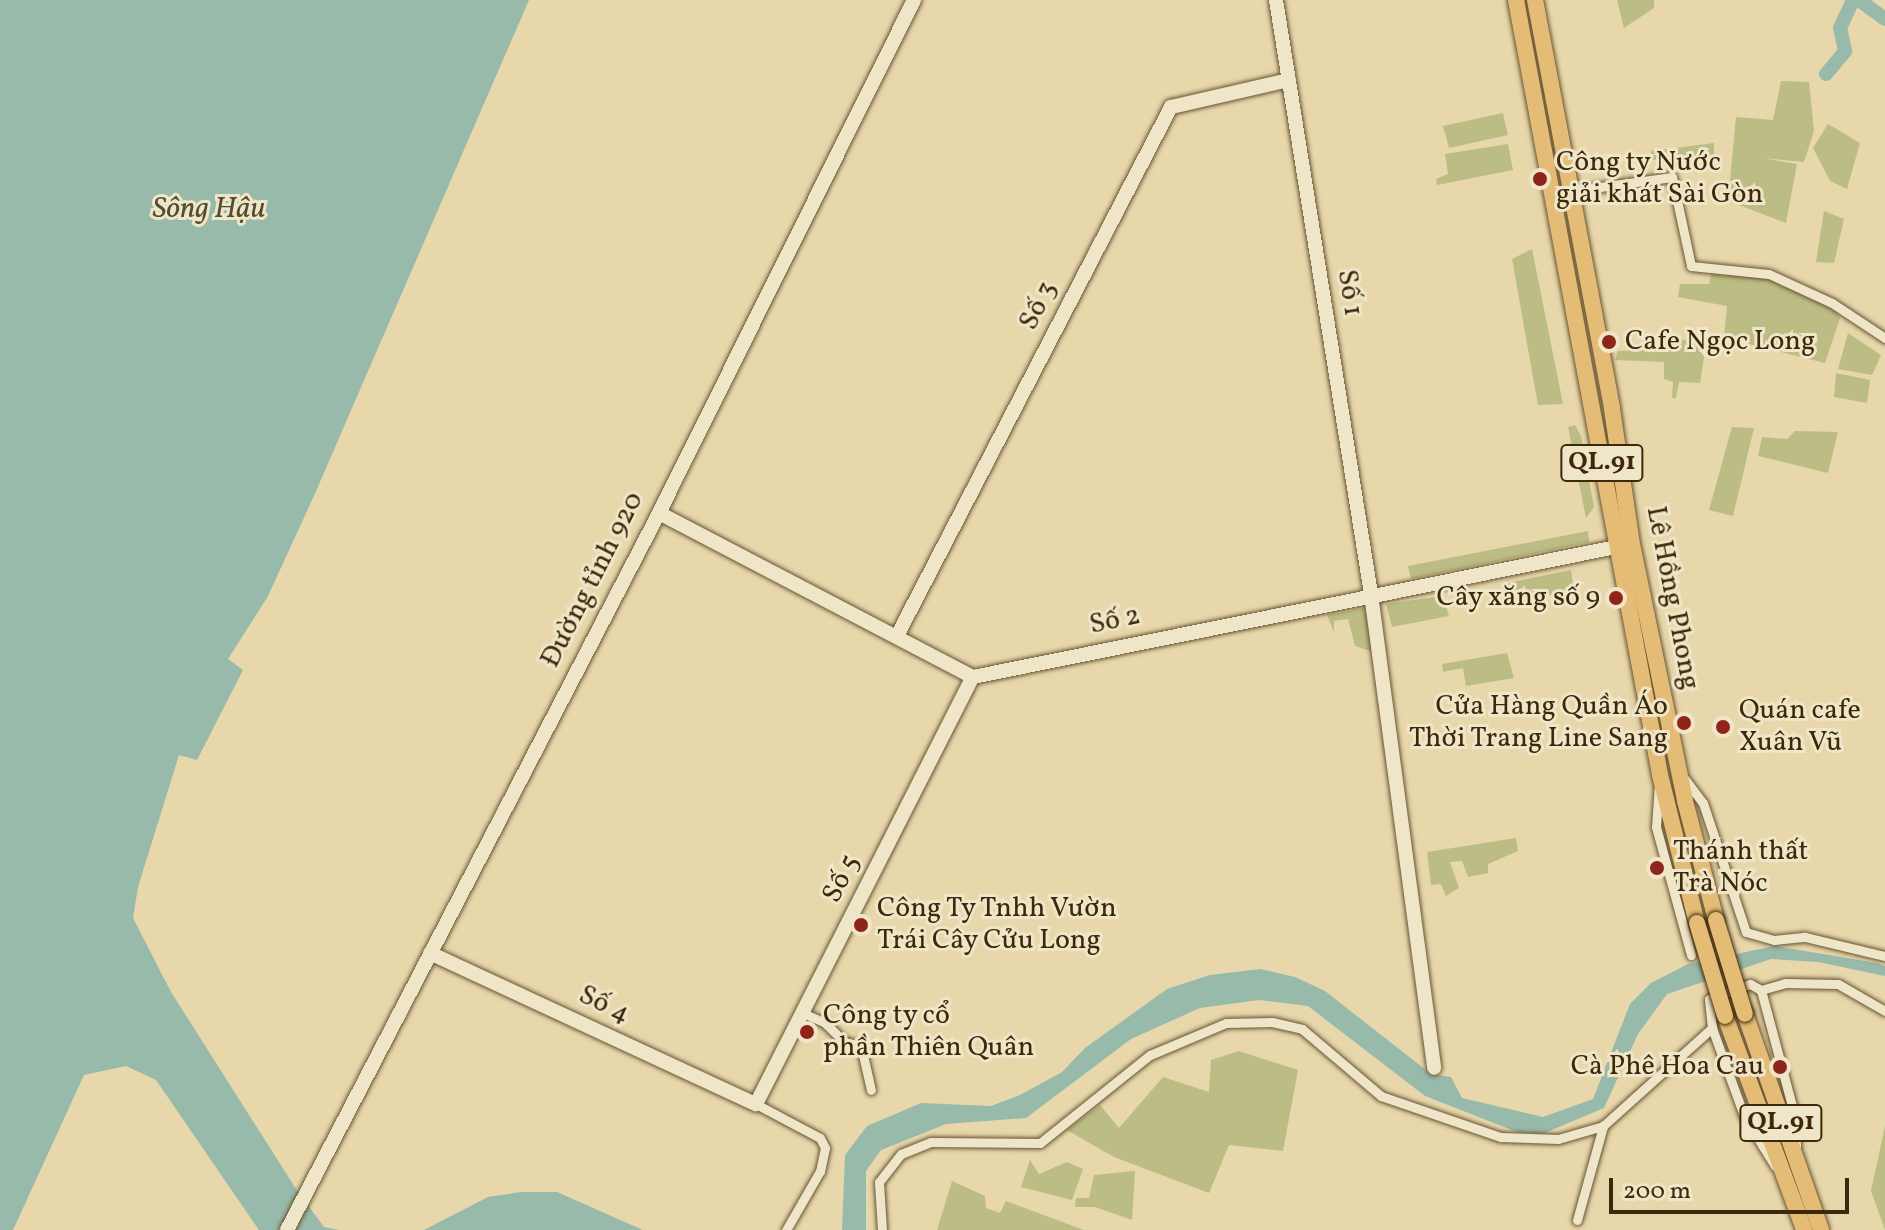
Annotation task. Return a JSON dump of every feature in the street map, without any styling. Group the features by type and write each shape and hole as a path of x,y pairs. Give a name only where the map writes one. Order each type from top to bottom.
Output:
{"highway":[{"name":"Lê Hồng Phong","path":"1516,0 1624,546 1716,920 1776,1108"},
{"name":"Lê Hồng Phong","path":"1535,0 1571,191 1660,775 1697,923 1752,1118"},
{"name":"QL.91","path":"1776,1108 1804,1230"},
{"name":"QL.91","path":"1752,1118 1790,1174 1821,1230"}],"street":[{"name":"Đường tỉnh 920","path":"287,1230 659,513 914,0"},
{"name":"Số 1","path":"1276,0 1371,594 1434,1068"},
{"name":"Số 3","path":"897,636 1171,107 1289,80"},
{"path":"1571,191 1672,177 1691,266 1769,274 1832,303 1885,338"},
{"path":"659,513 973,677"},
{"name":"Số 2","path":"973,677 1371,594 1624,546"},
{"name":"Số 5","path":"756,1104 973,677"},
{"path":"1680,773 1703,803 1746,932 1774,940 1805,937 1885,956"},
{"path":"1660,775 1656,827 1691,955"},
{"name":"Số 4","path":"430,953 756,1104"},
{"path":"1752,1118 1712,1028 1709,999 1750,984 1761,990 1785,983 1838,984 1885,1011"},
{"path":"1761,990 1794,1112 1790,1174"},
{"path":"803,1013 825,1023 845,1042 861,1046 871,1090"},
{"path":"882,1230 879,1182 901,1154 931,1142 1040,1143 1150,1055 1197,1031 1238,1021 1302,1029 1381,1096 1501,1137 1558,1139 1607,1122 1712,1028"},
{"path":"756,1104 820,1138 825,1148 820,1171 786,1230"},
{"path":"1776,1108 1782,1115 1794,1112"},
{"path":"1577,1220 1607,1122"}],"green space":[{"path":"1617,0 1654,0 1654,8 1624,28"},
{"path":"1781,81 1809,82 1814,131 1804,162 1762,158 1797,164 1786,223 1728,201 1736,117 1773,120"},
{"path":"1503,113 1508,135 1449,148 1443,126"},
{"path":"1828,124 1860,143 1847,189 1830,181 1813,148"},
{"path":"1714,143 1714,155 1652,160 1651,151"},
{"path":"1508,144 1513,170 1437,185 1436,179 1448,174 1445,154"},
{"path":"1824,211 1844,219 1834,263 1816,262"},
{"path":"1532,249 1563,404 1538,405 1512,259"},
{"path":"1712,268 1779,281 1831,305 1840,318 1825,363 1724,338 1727,306 1678,297 1680,284 1709,284"},
{"path":"1848,333 1881,355 1872,375 1838,369"},
{"path":"1671,337 1706,345 1700,383 1679,382 1676,398 1672,398 1673,382 1664,379 1664,362 1615,360 1618,351 1666,349"},
{"path":"1836,373 1870,380 1867,403 1834,397"},
{"path":"1575,425 1581,436 1594,507 1586,518 1568,427"},
{"path":"1732,427 1754,428 1733,516 1709,510"},
{"path":"1795,431 1838,432 1828,473 1758,456 1762,437 1787,439"},
{"path":"1588,531 1589,542 1411,579 1408,566"},
{"path":"1571,570 1574,591 1504,603 1502,584"},
{"path":"1443,596 1449,616 1392,627 1386,604"},
{"path":"1365,608 1373,652 1355,646 1348,619 1334,621 1334,632 1327,615"},
{"path":"1507,653 1514,678 1466,686 1463,668 1443,672 1442,664"},
{"path":"1516,838 1518,851 1488,864 1488,873 1468,877 1462,861 1450,862 1459,888 1446,896 1441,884 1431,885 1427,852"},
{"path":"1239,1051 1298,1070 1283,1151 1229,1145 1209,1193 1114,1157 1067,1130 1100,1105 1119,1128 1163,1077 1209,1092 1211,1060"},
{"path":"1885,1126 1885,1230 1871,1191"},
{"path":"1030,1160 1039,1174 1067,1162 1083,1169 1072,1200 1021,1187"},
{"path":"1135,1171 1132,1220 1095,1207 1075,1207 1076,1198 1089,1198 1094,1175"},
{"path":"952,1181 985,1196 986,1208 1000,1213 1006,1201 1084,1230 937,1230"}],"water":[{"name":"Sông Hậu","path":"0,0 529,0 313,498 268,596 228,659 243,670 197,760 179,755 138,887 133,918 171,992 296,1189 324,1227 340,1230 259,1230 156,1080 126,1066 84,1075 13,1230 0,1230"},
{"path":"1775,946 1877,963 1885,966 1885,976 1818,962 1771,959 1667,994 1638,1034 1604,1108 1542,1134 1517,1132 1425,1096 1308,1006 1259,1000 1200,1008 1131,1039 1026,1118 946,1124 881,1150 866,1171 866,1230 842,1230 845,1155 867,1126 921,1103 991,1106 1020,1095 1062,1072 1085,1048 1167,989 1210,975 1260,969 1295,977 1325,991 1431,1074 1451,1077 1462,1098 1543,1117 1593,1099 1630,1004 1651,983 1688,964"},
{"path":"521,1192 557,1192 643,1230 424,1230 488,1197"}],"waterway":[{"path":"1826,74 1845,51 1840,28 1853,0"},
{"path":"1859,0 1885,19"}],"place":[{"name":"Công ty Nước giải khát Sài Gòn","path":"1540,179"},
{"name":"Cafe Ngọc Long","path":"1609,342"},
{"name":"Cây xăng số 9","path":"1616,598"},
{"name":"Cửa Hàng Quần Áo Thời Trang Line Sang","path":"1684,723"},
{"name":"Quán cafe Xuân Vũ","path":"1723,727"},
{"name":"Thánh thất Trà Nóc","path":"1657,868"},
{"name":"Công Ty Tnhh Vườn Trái Cây Cửu Long","path":"861,925"},
{"name":"Công ty cổ phần Thiên Quân","path":"807,1032"},
{"name":"Cà Phê Hoa Cau","path":"1780,1067"}]}
